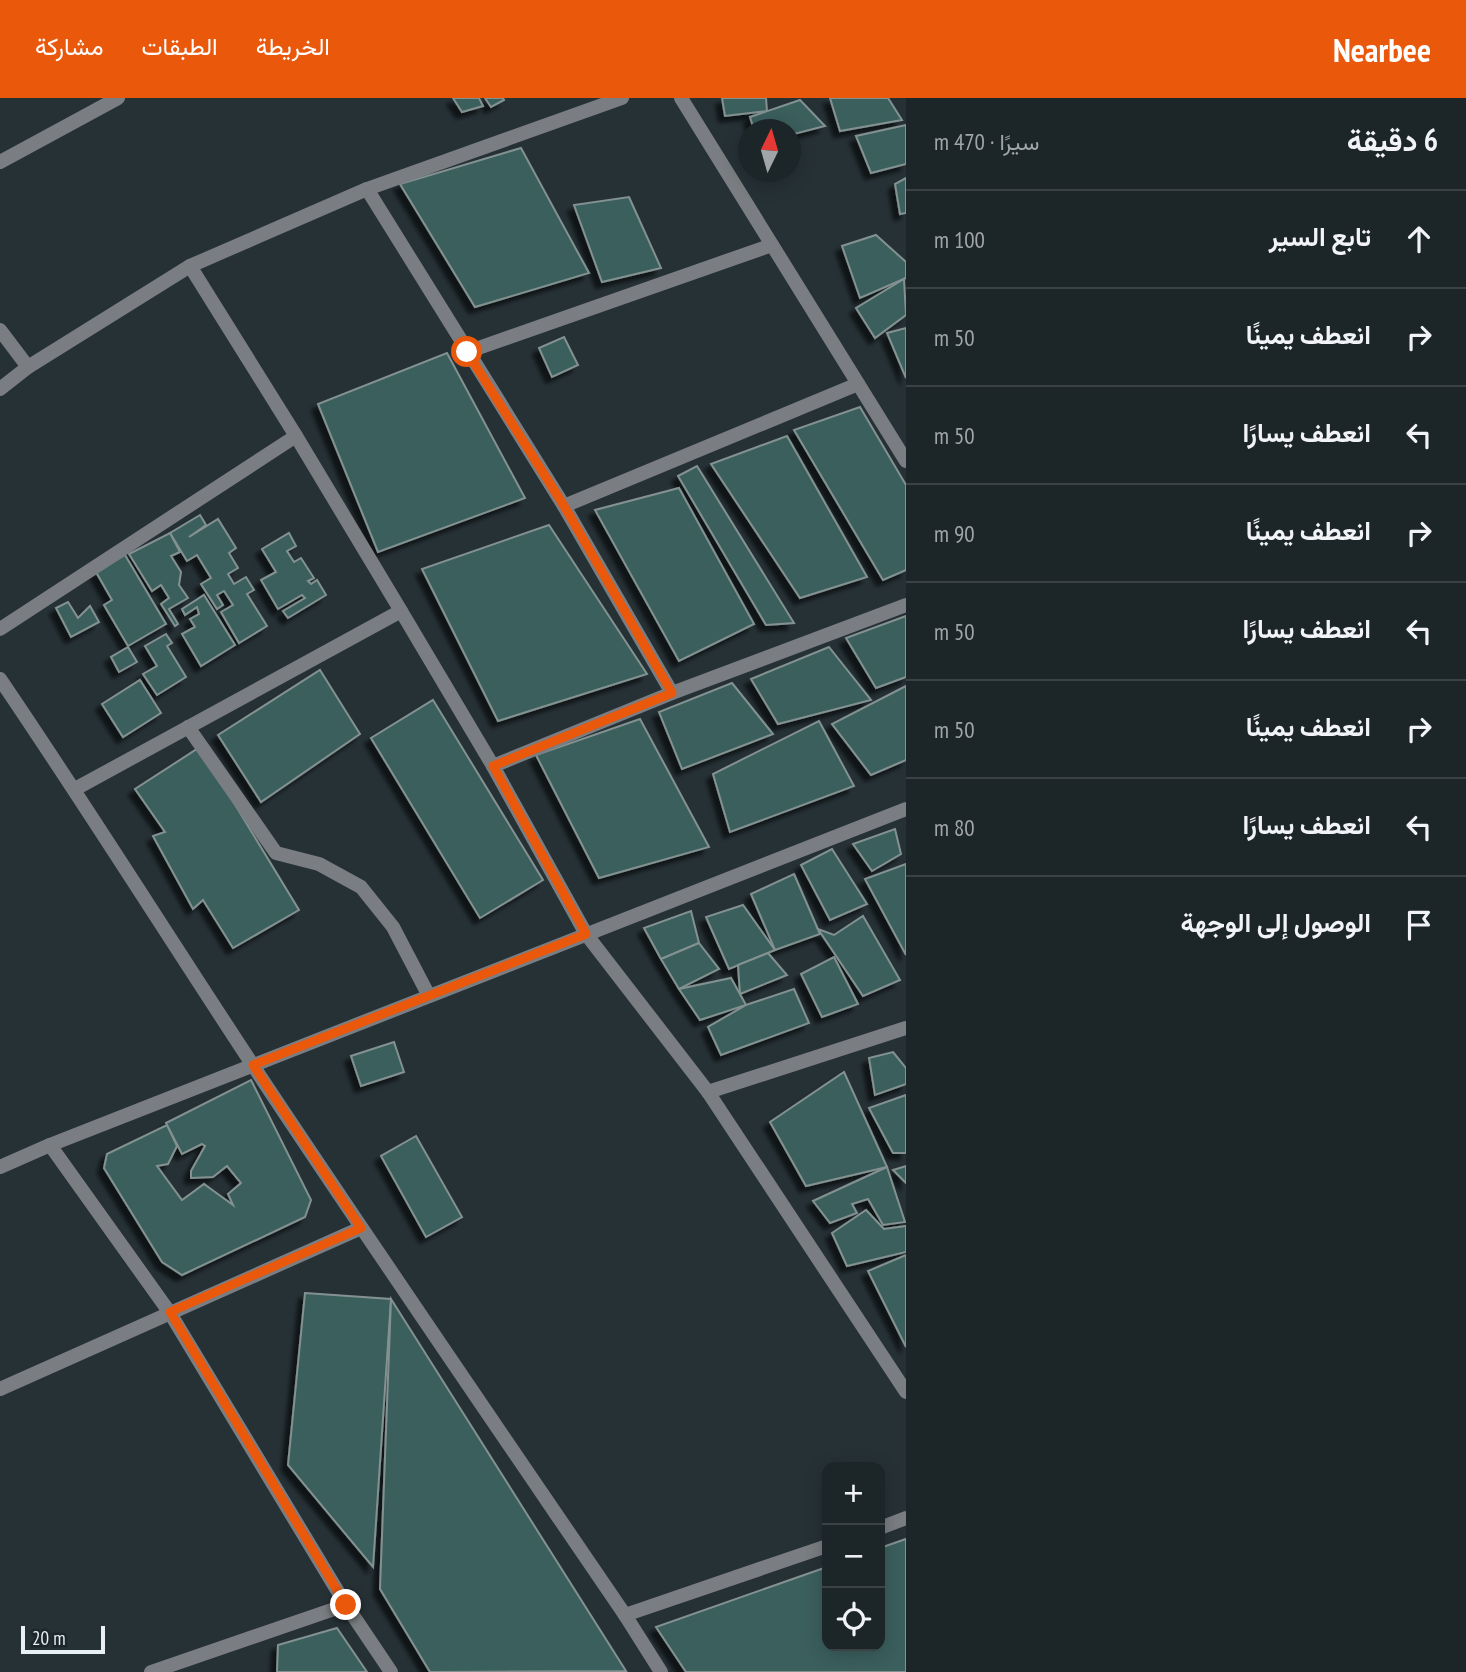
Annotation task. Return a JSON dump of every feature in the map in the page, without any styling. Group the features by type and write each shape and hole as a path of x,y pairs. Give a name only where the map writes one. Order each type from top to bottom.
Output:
{"street":[{"path":"0,162 118,98"},
{"path":"0,389 28,367 190,266 366,189 622,98"},
{"path":"681,98 906,461"},
{"path":"366,189 564,506 672,693"},
{"path":"467,352 772,245"},
{"path":"190,266 296,436 493,766 586,934 708,1093 906,1392"},
{"path":"0,330 28,367"},
{"path":"564,506 858,384"},
{"path":"0,629 296,436"},
{"path":"493,766 672,693 906,605"},
{"path":"75,789 401,611"},
{"path":"0,679 75,789 361,1228 661,1672"},
{"path":"188,727 276,853 319,864 361,887 393,927 429,996"},
{"path":"0,1167 253,1065 906,810"},
{"path":"708,1093 906,1028"},
{"path":"50,1145 170,1312 346,1605 391,1672"},
{"path":"0,1390 361,1228"},
{"path":"885,1526 906,1518"},
{"path":"625,1615 822,1548"},
{"path":"151,1672 346,1605"}],"building":[{"path":"453,98 479,98 483,106 462,112"},
{"path":"485,98 503,98 504,100 491,107"},
{"path":"722,98 766,98 767,111 725,116"},
{"path":"830,98 888,98 902,120 840,131"},
{"path":"800,100 825,126 801,132 801,119 750,117"},
{"path":"906,125 906,164 871,173 856,136"},
{"path":"521,148 589,273 475,307 400,184"},
{"path":"906,178 906,213 900,214 895,184"},
{"path":"629,197 661,268 602,282 574,205"},
{"path":"876,235 906,262 906,278 860,298 842,246"},
{"path":"904,279 906,315 875,338 856,308"},
{"path":"906,328 906,378 887,333"},
{"path":"564,337 578,365 552,377 539,348"},
{"path":"447,353 525,498 378,552 318,404"},
{"path":"860,407 906,485 906,570 883,580 794,430"},
{"path":"787,436 867,577 800,598 711,464"},
{"path":"697,466 794,623 766,625 678,476"},
{"path":"679,488 754,624 679,661 595,510"},
{"path":"200,515 206,525 189,537 218,519 236,548 229,553 238,568 228,574 234,584 246,577 254,590 247,594 267,626 239,643 221,612 233,605 224,591 217,595 223,605 217,609 201,584 211,578 197,555 187,561 170,533"},
{"path":"549,525 647,674 498,721 422,569"},
{"path":"170,533 180,552 171,556 181,572 179,585 188,598 169,609 178,624 175,626 161,604 169,598 161,585 152,591 129,554"},
{"path":"289,533 296,546 287,551 294,562 301,558 314,578 308,581 311,584 317,580 326,595 288,618 283,611 305,598 302,595 278,609 261,580 276,572 262,549"},
{"path":"125,555 166,624 128,646 104,605 112,600 96,572"},
{"path":"204,595 235,645 201,666 182,634 195,627 190,619 199,614 197,607 185,615 182,609"},
{"path":"68,602 78,618 90,606 99,622 71,637 56,608"},
{"path":"906,616 906,677 876,688 846,638"},
{"path":"166,634 172,643 167,646 186,677 157,695 143,674 157,666 145,646"},
{"path":"128,647 137,662 119,672 111,657"},
{"path":"829,647 871,700 778,724 751,679"},
{"path":"320,670 360,734 261,802 218,735"},
{"path":"140,680 161,713 123,737 102,704"},
{"path":"732,683 773,734 682,769 659,712"},
{"path":"906,686 906,760 871,775 832,724"},
{"path":"433,700 543,880 480,918 371,738"},
{"path":"640,719 709,847 599,878 536,755"},
{"path":"819,721 854,786 730,832 713,774"},
{"path":"200,747 299,910 233,948 203,900 193,909 153,836 165,832 135,789"},
{"path":"895,829 901,854 872,871 853,844"},
{"path":"832,849 867,904 830,920 801,865"},
{"path":"906,864 906,955 865,879"},
{"path":"794,874 820,934 775,950 751,894"},
{"path":"743,905 775,950 729,969 706,917"},
{"path":"691,911 699,943 661,959 644,928"},
{"path":"863,916 900,980 863,996 818,929 834,935"},
{"path":"699,943 719,969 679,989 661,959"},
{"path":"768,953 787,975 740,994 738,965"},
{"path":"834,957 858,1004 822,1017 801,974"},
{"path":"731,978 746,1005 700,1020 679,989"},
{"path":"794,989 809,1023 721,1055 708,1027 746,1005"},
{"path":"394,1042 404,1072 361,1086 351,1056"},
{"path":"893,1052 906,1068 906,1084 875,1095 869,1058"},
{"path":"844,1072 887,1167 806,1186 770,1122"},
{"path":"251,1080 311,1200 305,1217 182,1275 162,1262 104,1168 107,1154 167,1125 177,1146 168,1164 157,1166 182,1200 204,1184 233,1205 228,1194 241,1183 227,1166 213,1177 191,1178 191,1171 205,1146 202,1144 182,1154 166,1123"},
{"path":"906,1095 906,1153 893,1153 869,1108"},
{"path":"416,1136 462,1217 426,1237 381,1156"},
{"path":"906,1166 906,1183 893,1170"},
{"path":"887,1167 905,1222 883,1225 868,1199 852,1204 857,1213 830,1223 813,1201"},
{"path":"866,1210 884,1229 906,1226 906,1252 847,1266 832,1233"},
{"path":"906,1255 906,1347 868,1271"},
{"path":"305,1293 391,1299 373,1567 288,1465"},
{"path":"391,1299 626,1671 430,1672 380,1589"},
{"path":"906,1539 906,1672 686,1672 656,1627 822,1569 822,1651 885,1651 885,1546"},
{"path":"337,1628 367,1672 277,1672 278,1645"}],"route":[{"path":"346,1605 170,1312 361,1228 253,1065 586,934 493,766 672,693 564,506 467,352"}]}
